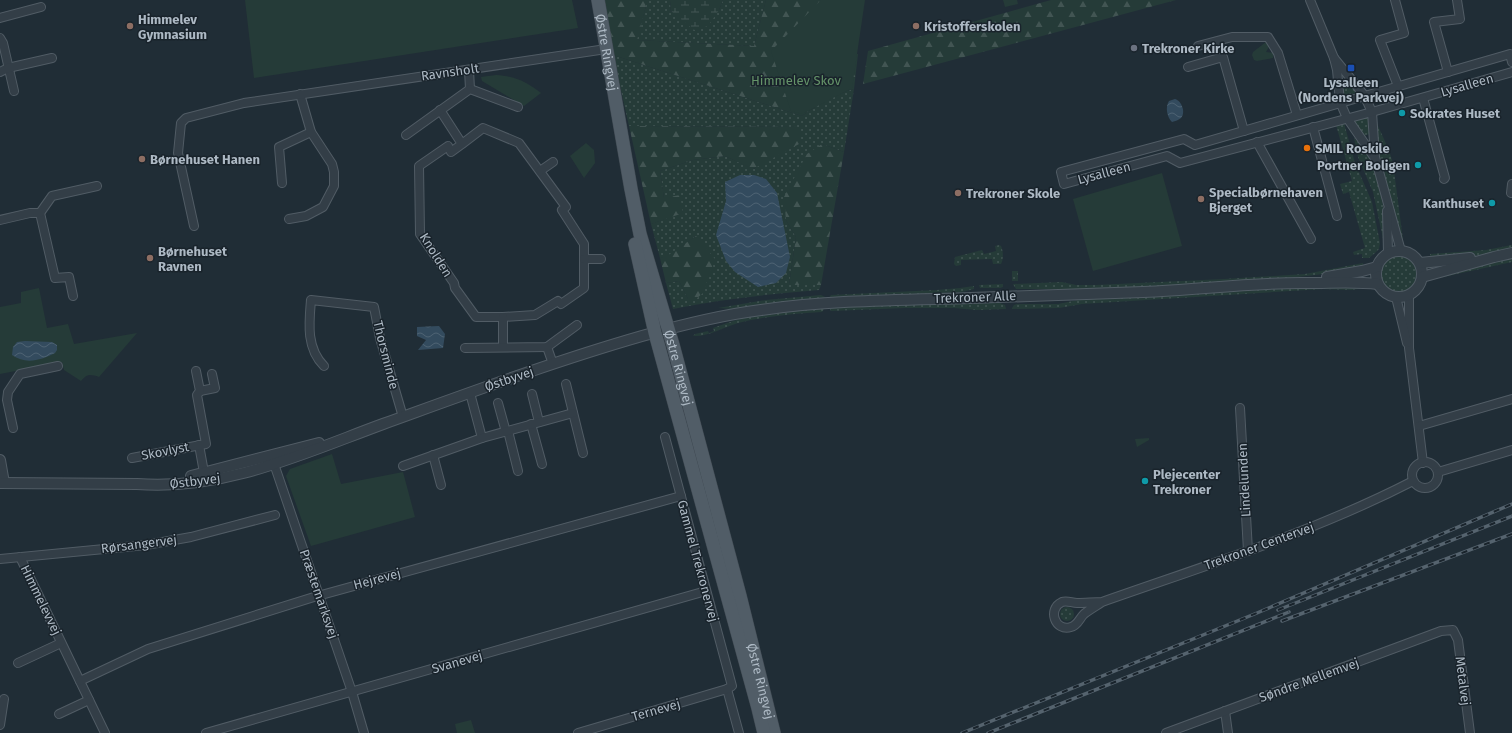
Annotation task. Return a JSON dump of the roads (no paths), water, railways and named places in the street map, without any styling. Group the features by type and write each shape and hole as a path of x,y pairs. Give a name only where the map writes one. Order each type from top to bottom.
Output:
{"main road":[{"name":"Østre Ringvej","path":"591,0 603,49 640,234 668,330 740,596 774,733"},
{"name":"Østre Ringvej","path":"598,0 603,49 624,196 655,333 764,733"}],"street":[{"path":"1395,0 1404,33 1380,40 1398,86"},
{"name":"Lysalleen","path":"1448,72 1434,22 1460,19 1457,0"},
{"path":"1311,1 1321,29 1334,58 1337,70 1340,102 1347,118 1375,157"},
{"path":"0,18 41,7"},
{"path":"1198,46 1232,37 1268,37 1278,53 1297,115"},
{"path":"0,38 14,91"},
{"name":"Ravnsholt","path":"194,226 178,153 181,123 186,118 244,103 603,49"},
{"name":"Lysalleen","path":"1512,62 1510,54 1195,144 1184,139 1061,172 1064,184 1167,156 1180,163 1372,112 1512,72"},
{"path":"1188,67 1223,56 1244,131"},
{"path":"0,72 8,68 52,58"},
{"path":"1334,58 1364,95 1372,112 1375,157 1388,207 1402,251"},
{"path":"469,70 470,89"},
{"path":"470,89 518,107"},
{"path":"406,135 470,89"},
{"path":"289,219 306,216 323,208 334,186 334,172 332,164 311,132 300,94"},
{"name":"Lysalleen","path":"1423,98 1445,178 1444,179"},
{"path":"440,110 462,144"},
{"name":"Knolden","path":"483,128 519,143 566,207 562,210 584,244 584,288 561,304 558,301 535,315 476,317 420,234 419,166 448,146 451,152 462,144 483,128"},
{"path":"1313,128 1337,216"},
{"path":"282,182 279,146 311,132"},
{"path":"1257,142 1311,239"},
{"path":"1164,144 1167,156"},
{"path":"540,171 553,162"},
{"path":"1511,193 1512,184"},
{"path":"73,296 68,276 55,278 40,213 52,196 97,186"},
{"path":"1388,207 1386,212 1388,253"},
{"path":"0,220 30,213 40,213"},
{"path":"1402,251 1412,255 1420,263 1422,277 1419,286 1409,295 1396,297 1384,291 1378,284 1376,276 1377,267 1381,259 1388,253 1402,251"},
{"path":"1422,277 1512,253"},
{"path":"1420,263 1487,256 1494,257"},
{"path":"584,259 601,259"},
{"name":"Trekroner Alle","path":"1298,282 1362,272 1377,267"},
{"name":"Trekroner Alle","path":"655,333 728,316 762,310 828,303 1177,290 1298,282 1359,282 1378,284"},
{"path":"1409,295 1409,348 1423,462"},
{"path":"1396,297 1404,338 1409,348"},
{"name":"Thorsminde","path":"324,366 316,358 310,338 309,322 311,300 374,307 380,338 403,417"},
{"path":"503,317 503,347"},
{"path":"465,348 547,347 577,325"},
{"name":"Østbyvej","path":"2,483 138,484 205,477 273,460 364,431 553,364 655,333"},
{"path":"547,347 553,364"},
{"path":"13,428 3,401 20,374 58,366"},
{"name":"Skovlyst","path":"132,458 206,444 197,395 200,391 196,371"},
{"path":"200,391 215,388 212,374"},
{"path":"566,384 583,453"},
{"path":"470,393 482,438"},
{"path":"532,394 539,422"},
{"path":"1419,426 1512,399"},
{"path":"498,403 518,471"},
{"name":"Lindelunden","path":"1240,408 1248,551"},
{"path":"404,466 482,438 573,413"},
{"path":"531,424 542,464"},
{"name":"Gammel Trekronervej","path":"666,437 730,687 739,733"},
{"name":"Skovlyst","path":"199,445 205,477"},
{"path":"1438,472 1512,450"},
{"path":"433,455 441,485"},
{"path":"0,460 2,483"},
{"name":"Præstemarksvej","path":"273,460 352,692 364,733"},
{"path":"1423,462 1430,463 1438,472 1437,481 1431,487 1421,488 1413,481 1412,473 1414,469 1423,462"},
{"name":"Trekroner Centervej","path":"1102,602 1076,603 1063,601 1057,605 1054,611 1054,617 1057,623 1062,627 1068,628 1075,626 1083,615 1102,602 1305,530 1339,516 1413,481"},
{"name":"Hejrevej","path":"80,681 148,649 319,595 681,496"},
{"name":"Rørsangervej","path":"0,559 146,545 191,537 275,515"},
{"name":"Himmelevvej","path":"20,557 105,733"},
{"name":"Svanevej","path":"206,733 706,591"},
{"name":"Søndre Mellemvej","path":"1166,733 1441,631 1453,630"},
{"name":"Metalvej","path":"1453,630 1458,640 1470,733"},
{"name":"Himmelevvej","path":"18,663 61,643"},
{"name":"Ternevej","path":"584,732 730,687"},
{"path":"0,725 4,699"},
{"path":"59,714 89,700"},
{"path":"1225,711 1228,733"}],"water":[{"path":"1175,99 1180,102 1183,113 1180,119 1172,122 1168,115 1167,106 1169,101"},
{"path":"740,175 754,175 766,179 777,193 790,257 786,273 776,283 758,287 735,272 726,261 716,235 726,201 725,182"},
{"path":"439,326 445,334 443,348 418,350 426,340 417,336 417,327"},
{"path":"17,342 52,342 57,345 57,350 50,356 28,361 12,355 13,347"}],"railway":[{"path":"962,733 1257,613 1512,504"},
{"path":"1278,610 1512,516"},
{"path":"1282,621 1512,534"},
{"path":"988,733 1289,612"}],"place":[{"name":"Himmelev Gymnasium","path":"130,26"},
{"name":"Kristofferskolen","path":"916,26"},
{"name":"Trekroner Kirke","path":"1134,48"},
{"name":"Lysalleen (Nordens Parkvej)","path":"1351,68"},
{"name":"Sokrates Huset","path":"1402,113"},
{"name":"SMIL Roskile","path":"1307,148"},
{"name":"Børnehuset Hanen","path":"142,159"},
{"name":"Portner Boligen","path":"1418,165"},
{"name":"Trekroner Skole","path":"958,193"},
{"name":"Specialbørnehaven Bjerget","path":"1201,199"},
{"name":"Kanthuset","path":"1492,203"},
{"name":"Børnehuset Ravnen","path":"150,258"},
{"name":"Plejecenter Trekroner","path":"1145,481"}],"park label":[{"name":"Himmelev Skov","path":"796,80"}]}
